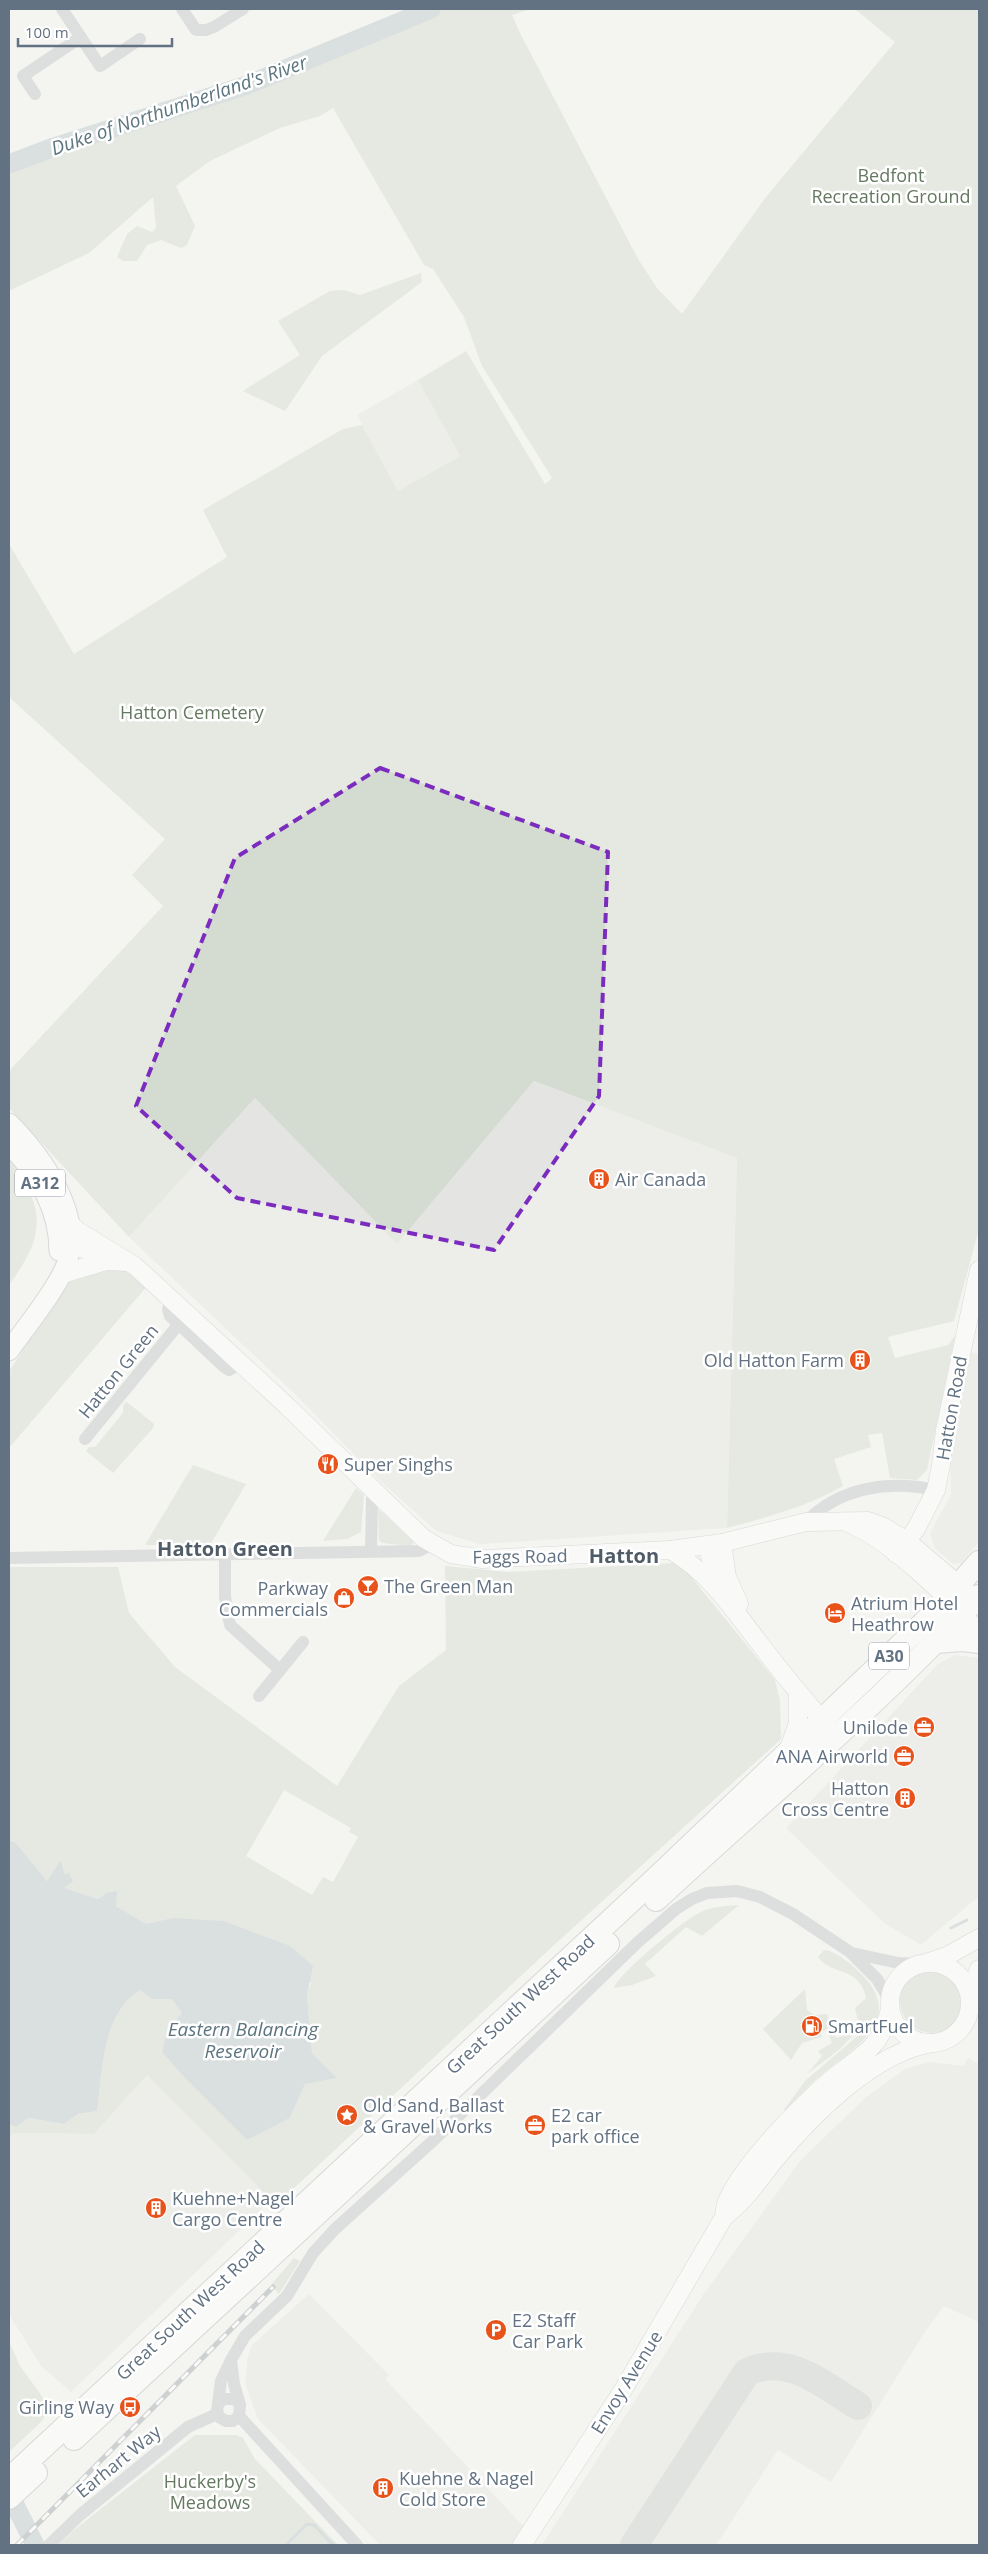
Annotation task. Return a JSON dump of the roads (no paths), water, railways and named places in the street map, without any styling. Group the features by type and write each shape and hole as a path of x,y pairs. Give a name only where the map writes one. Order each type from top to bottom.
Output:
{"highway":[{"name":"Great South West Road","path":"13,2484 656,1878 788,1751 936,1642 967,1609 979,1562"},
{"name":"Great South West Road","path":"13,2484 829,1721 967,1609"},
{"path":"936,1642 962,1640 967,1609"}],"main road":[{"name":"A312","path":"9,1123 35,1152 47,1169 59,1192 69,1223 65,1245 58,1264 58,1279 9,1351"},
{"name":"A312","path":"9,1145 29,1166 46,1196 65,1245"}],"street":[{"path":"62,9 100,66 140,39"},
{"path":"182,9 196,30 206,30 243,9"},
{"path":"35,94 23,76 81,37"},
{"name":"Faggs Road","path":"69,1223 78,1231 125,1259 174,1301 431,1545 451,1554 482,1559 670,1550 715,1545 806,1522 868,1521 884,1527 907,1541 967,1609"},
{"path":"65,1245 125,1259"},
{"path":"58,1279 106,1261 125,1259"},
{"name":"Hatton Road","path":"896,1554 916,1530 936,1490 942,1466 948,1412 979,1270"},
{"path":"174,1301 168,1312 178,1325 222,1366 229,1370 241,1363"},
{"name":"Hatton Green","path":"85,1439 178,1325"},
{"path":"806,1522 829,1503 848,1493 866,1488 910,1486 936,1490"},
{"path":"371,1551 372,1499 376,1492"},
{"name":"Faggs Road","path":"841,1521 866,1533 967,1609"},
{"path":"9,1558 420,1551 431,1545"},
{"path":"715,1545 717,1588"},
{"path":"715,1545 735,1598 829,1721"},
{"path":"670,1550 688,1561 717,1588 798,1693 829,1721"},
{"path":"225,1555 225,1596 230,1625 280,1670"},
{"path":"259,1696 303,1642"},
{"path":"788,1751 798,1723 798,1693"},
{"path":"231,2360 239,2410 230,2422 222,2420 218,2409 221,2381 231,2360 245,2336 287,2296 314,2253 335,2229 435,2139 637,1943 676,1909 692,1899 707,1893 722,1891 749,1892 793,1914 850,1952 877,1979 890,2005 893,2018 905,2034 922,2042 933,2043 951,2037 960,2030 969,2013 970,1995 979,1969"},
{"path":"890,2005 894,1984 901,1975 922,1964 947,1956 979,1938"},
{"path":"850,1952 898,1964 936,1963 952,1969 963,1980 970,1995"},
{"name":"Envoy Avenue","path":"522,2544 623,2390 724,2217 727,2200 763,2148 825,2084 874,2044 886,2026 890,2005"},
{"name":"Envoy Avenue","path":"724,2217 741,2204 775,2160 811,2120 834,2100 895,2053 933,2043"},
{"path":"218,2409 224,2399 231,2398 239,2410 357,2545"},
{"name":"Earhart Way","path":"50,2544 80,2515 188,2427 218,2409"}],"water":[{"name":"Eastern Balancing Reservoir","path":"9,1840 16,1843 47,1881 61,1860 64,1874 69,1873 73,1881 64,1888 98,1899 106,1893 117,1891 116,1906 146,1924 172,1918 223,1921 290,1946 313,1966 307,1995 312,2053 337,2078 305,2084 290,2118 247,2140 183,2076 162,2052 167,2031 182,2013 172,1999 152,1999 140,1990 127,2001 111,2028 103,2061 97,2111 78,2114 64,2124 29,2118 16,2127 9,2124"}],"waterway":[{"name":"Duke of Northumberland's River","path":"9,164 54,147 247,85 431,9"},
{"path":"951,1928 967,1920"},
{"path":"9,2493 35,2545"},
{"path":"286,2545 307,2524 314,2525 333,2545"}],"railway":[{"path":"17,2545 273,2287"}],"place":[{"name":"Air Canada","path":"599,1179"},
{"name":"Old Hatton Farm","path":"860,1360"},
{"name":"Super Singhs","path":"328,1464"},
{"name":"The Green Man","path":"368,1586"},
{"name":"Parkway Commercials","path":"344,1598"},
{"name":"Atrium Hotel Heathrow","path":"835,1613"},
{"name":"Unilode","path":"924,1727"},
{"name":"ANA Airworld","path":"904,1756"},
{"name":"Hatton Cross Centre","path":"905,1798"},
{"name":"SmartFuel","path":"812,2026"},
{"name":"Old Sand, Ballast & Gravel Works","path":"347,2115"},
{"name":"E2 car park office","path":"535,2125"},
{"name":"Kuehne+Nagel Cargo Centre","path":"156,2208"},
{"name":"E2 Staff Car Park","path":"496,2330"},
{"name":"Girling Way","path":"130,2407"},
{"name":"Kuehne & Nagel Cold Store","path":"383,2488"}],"district":[{"name":"Hatton Green","path":"225,1548"},
{"name":"Hatton","path":"624,1555"}],"park label":[{"name":"Bedfont Recreation Ground","path":"891,185"},
{"name":"Hatton Cemetery","path":"192,712"},
{"name":"Huckerby's Meadows","path":"210,2491"}]}
